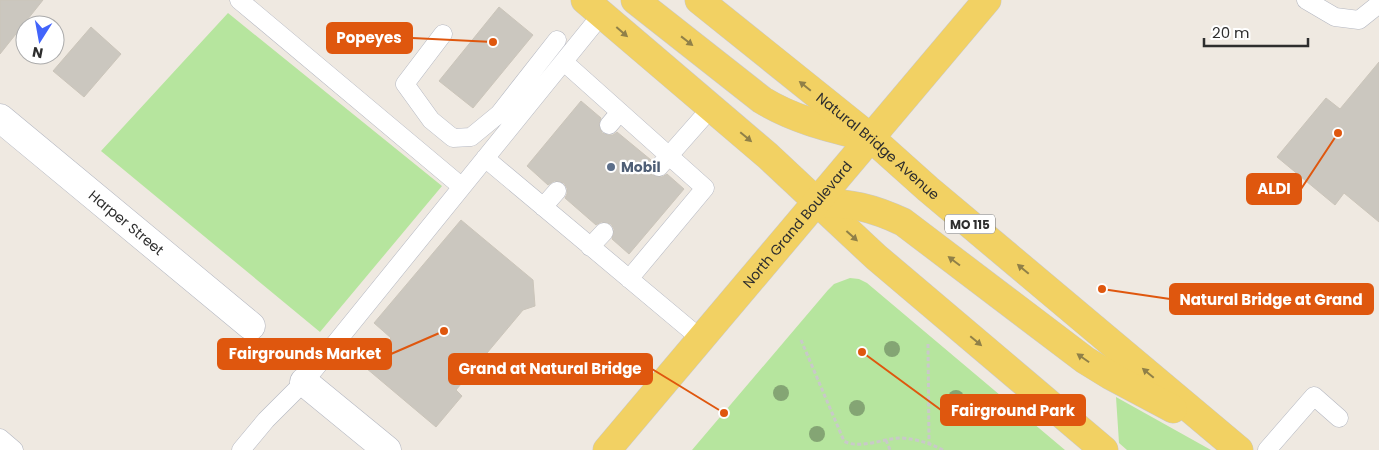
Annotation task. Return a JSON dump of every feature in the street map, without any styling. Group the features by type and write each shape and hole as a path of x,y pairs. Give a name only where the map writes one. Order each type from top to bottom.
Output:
{"main road":[{"path":"635,0 769,104 816,125 870,138"},
{"name":"Natural Bridge Avenue","path":"699,0 870,138 1239,450"},
{"name":"North Grand Boulevard","path":"607,450 987,0"},
{"path":"593,7 768,156 884,264 1104,450"},
{"path":"817,203 853,204 879,211 903,222 1085,360 1110,376 1218,432"}],"street":[{"name":"Harper Street","path":"0,118 250,326"},
{"path":"304,382 387,450"}],"lane":[{"path":"239,0 462,187"},
{"path":"1306,0 1335,17 1359,20 1379,4"},
{"path":"242,450 266,420 304,382 564,62 593,7"},
{"path":"443,34 405,84 431,120 453,138 471,137 499,114 557,40"},
{"path":"564,62 615,119 664,162 705,188 629,279"},
{"path":"664,162 711,108"},
{"path":"485,158 700,338"},
{"path":"543,207 556,191"},
{"path":"590,247 604,232"},
{"path":"1267,450 1314,396 1339,418"},
{"path":"0,438 14,450"}],"path":[{"path":"801,340 844,441 849,446 859,446 886,440 915,439 943,450"},
{"path":"928,342 929,443"},
{"path":"886,440 890,450"}],"green space":[{"path":"228,13 442,186 320,332 101,151"},
{"path":"850,278 859,279 867,283 1065,450 692,450 828,290 834,284"},
{"path":"1116,397 1211,450 1127,450 1119,443"}],"building":[{"path":"0,0 43,0 31,15 15,15 15,35 0,54"},
{"path":"499,7 533,35 473,108 439,81"},
{"path":"91,27 121,54 84,97 53,71 58,65 65,65 65,57"},
{"path":"1379,62 1379,222 1344,193 1335,205 1277,157 1326,98 1340,109"},
{"path":"581,101 601,118 599,124 602,133 613,135 617,132 651,160 649,170 652,175 662,177 667,174 684,189 629,254 612,239 614,229 611,224 601,222 596,225 565,198 567,188 564,183 554,181 548,185 527,166"},
{"path":"461,220 533,280 535,306 523,310 456,390 462,396 436,427 366,368 391,338 374,323"}],"place":[{"name":"Popeyes","path":"493,42"},
{"name":"ALDI","path":"1338,133"},
{"name":"Mobil","path":"611,167"},
{"name":"Natural Bridge at Grand","path":"1102,289"},
{"name":"Fairgrounds Market","path":"444,331"},
{"name":"Fairground Park","path":"862,352"},
{"name":"Grand at Natural Bridge","path":"724,413"}]}
